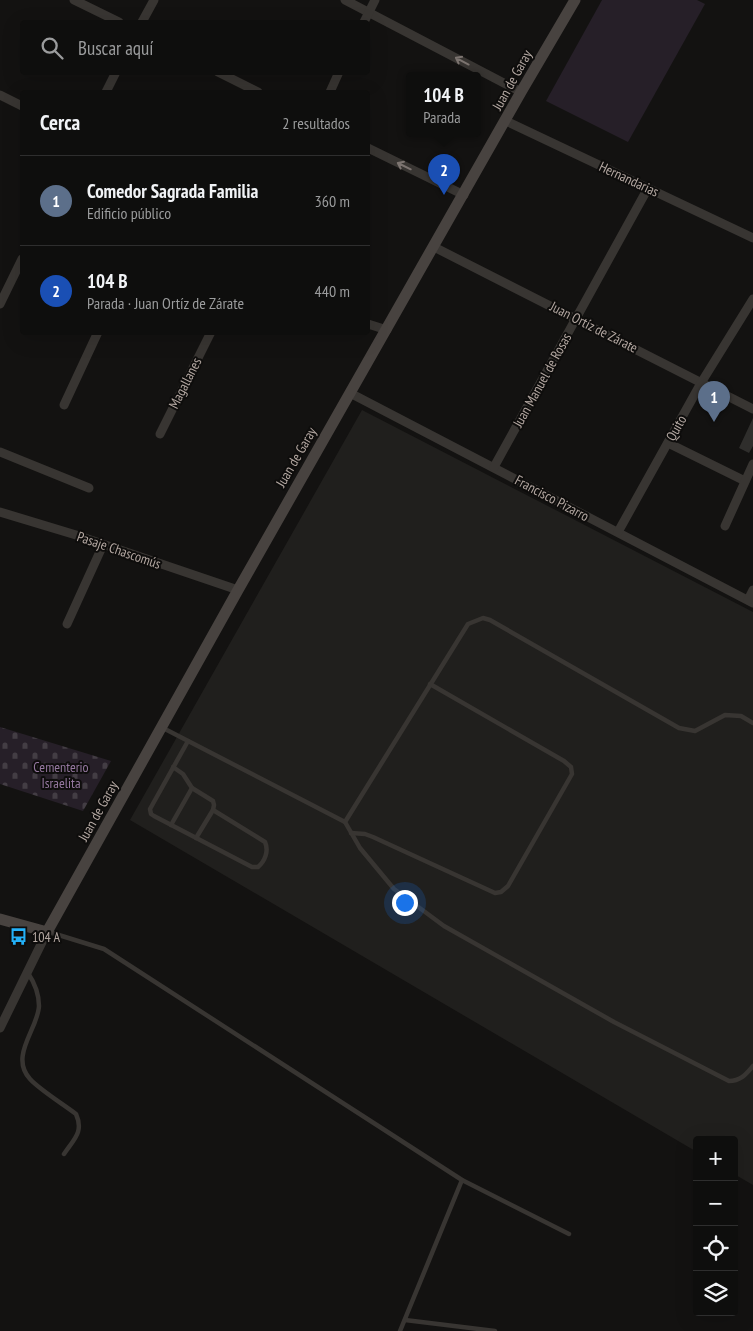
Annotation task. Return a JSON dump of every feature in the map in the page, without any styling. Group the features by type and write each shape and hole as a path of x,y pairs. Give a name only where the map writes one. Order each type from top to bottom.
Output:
{"street":[{"path":"74,0 116,20"},
{"path":"143,20 154,0"},
{"path":"345,0 521,92"},
{"path":"365,20 375,0"},
{"name":"Juan de Garay","path":"47,932 238,590 575,0"},
{"path":"107,90 114,75"},
{"path":"224,75 254,90"},
{"path":"331,90 338,75"},
{"path":"0,95 20,105"},
{"name":"Hernandarias","path":"506,121 753,238"},
{"path":"370,149 464,195"},
{"name":"Juan Manuel de Rosas","path":"494,467 648,188"},
{"name":"Juan Ortíz de Zárate","path":"434,247 753,409"},
{"path":"0,304 20,263"},
{"name":"Quito","path":"618,532 701,384 753,299"},
{"path":"370,325 386,330"},
{"path":"64,405 97,335"},
{"name":"Magallanes","path":"160,434 210,335"},
{"name":"Francisco Pizarro","path":"350,393 751,601"},
{"path":"668,442 749,477"},
{"path":"0,452 89,488"},
{"path":"725,526 749,477 753,464"},
{"name":"Pasaje Chascomús","path":"0,512 238,590"},
{"path":"67,624 103,545"},
{"path":"751,601 753,590"},
{"path":"0,919 47,932 0,1028"}],"lane":[{"path":"345,822 468,624 483,618 499,625 679,728 695,731 725,715 741,716 753,723"},
{"path":"351,833 365,834 373,837 495,894 508,886 572,774 572,766 430,684"},
{"path":"162,728 345,822 360,848 394,889 444,926 614,1022 729,1081 736,1081 744,1076 753,1066"},
{"path":"188,741 150,809 151,814 252,867 258,867 263,864 267,852 265,842 213,810"},
{"path":"173,767 183,774 192,788 213,801 213,810 196,838"},
{"path":"171,826 192,788"},
{"path":"47,932 104,949 462,1180 569,1234"},
{"path":"28,972 34,982 39,1007 22,1057 24,1068 29,1078 76,1114 80,1123 79,1132 64,1154"},
{"path":"400,1331 462,1180"},
{"path":"405,1320 495,1331"}],"shaded area":[{"path":"362,410 753,612 753,1185 738,1176 738,1136 693,1136 693,1150 130,820"}],"green space":[{"path":"602,0 697,0 705,4 628,142 546,101"},
{"name":"Cementerio Israelita","path":"0,727 111,761 83,811 0,784"}],"building":[{"path":"753,418 753,446 749,453 739,448"}],"place":[{"name":"104 B","path":"444,195"},
{"name":"Comedor Sagrada Familia","path":"714,422"},
{"name":"104 A","path":"18,937"}]}
